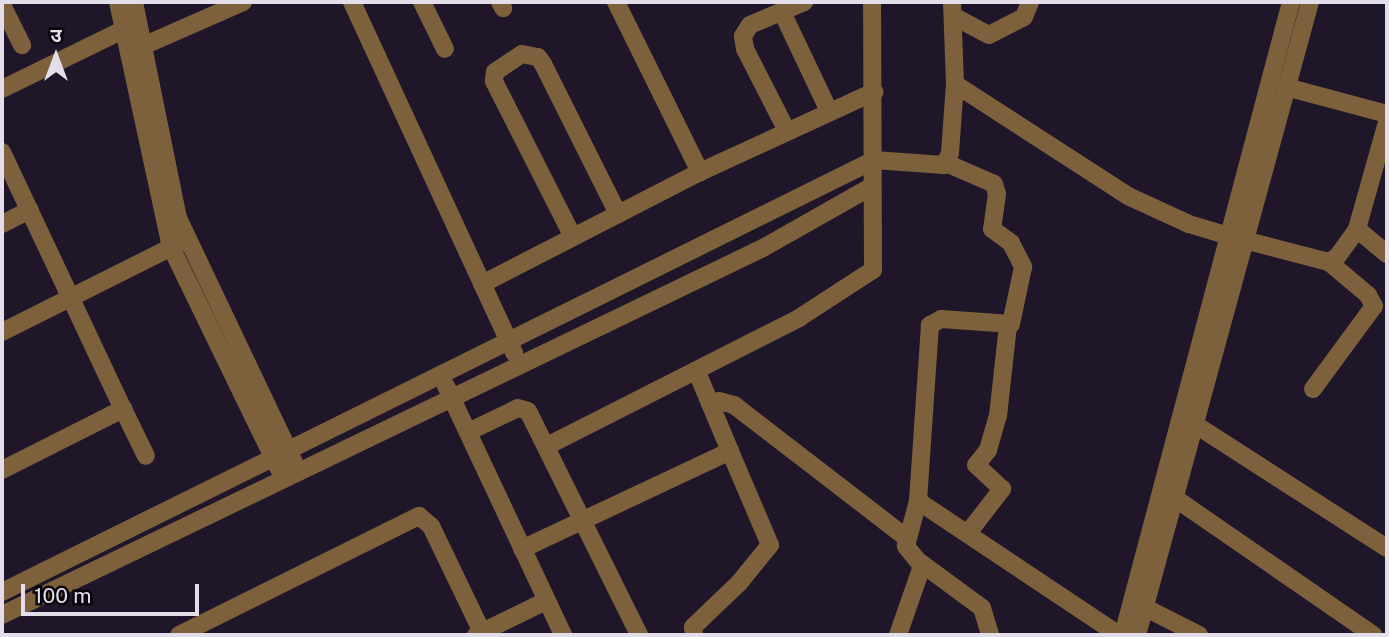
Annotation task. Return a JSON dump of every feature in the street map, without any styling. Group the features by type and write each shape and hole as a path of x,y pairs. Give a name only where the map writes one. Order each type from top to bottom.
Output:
{"street":[{"path":"118,2 125,29 137,49"},
{"path":"135,2 137,49 178,244 291,474"},
{"path":"137,49 243,2"},
{"path":"352,2 519,363"},
{"path":"422,2 445,49"},
{"path":"616,2 700,172"},
{"path":"787,131 743,44 750,25 804,2"},
{"path":"860,2 870,27"},
{"path":"547,446 799,318 873,270 872,2"},
{"path":"954,9 989,36 1024,17 1030,2"},
{"path":"1237,239 1291,2"},
{"path":"918,501 1121,635 1137,604 1237,239 1310,2"},
{"path":"2,5 22,45"},
{"path":"946,163 955,84 954,9"},
{"path":"782,12 829,111"},
{"path":"2,89 125,29"},
{"path":"573,237 494,81 495,72 522,54 538,57 543,64 618,214"},
{"path":"955,84 1128,196 1189,224 1329,262 1368,295 1374,306 1313,389"},
{"path":"1286,87 1387,114"},
{"path":"482,284 700,172 874,92"},
{"path":"1329,262 1357,229 1382,164 1387,122"},
{"path":"2,152 146,456"},
{"path":"2,592 510,344 874,160 937,167 946,163 989,179 997,188 990,225 1011,243 1023,267 1016,316 1008,325 998,416 988,450 976,466 1002,489 968,533"},
{"path":"2,615 519,363 763,248 872,187"},
{"path":"2,224 30,210"},
{"path":"1357,229 1387,254"},
{"path":"2,332 178,244"},
{"path":"990,635 982,608 921,562 906,546 918,501 931,322 952,319 1008,325"},
{"path":"694,635 693,627 739,583 770,545 697,372"},
{"path":"442,377 563,635"},
{"path":"710,404 725,401 734,405 907,538"},
{"path":"468,432 524,407 586,521 639,635"},
{"path":"2,470 123,409"},
{"path":"1186,419 1387,548"},
{"path":"522,549 730,451"},
{"path":"1167,493 1371,635"},
{"path":"179,635 419,516 431,526 479,634 546,601"},
{"path":"898,635 921,562"},
{"path":"1137,604 1137,635"},
{"path":"1137,604 1199,635"}]}
